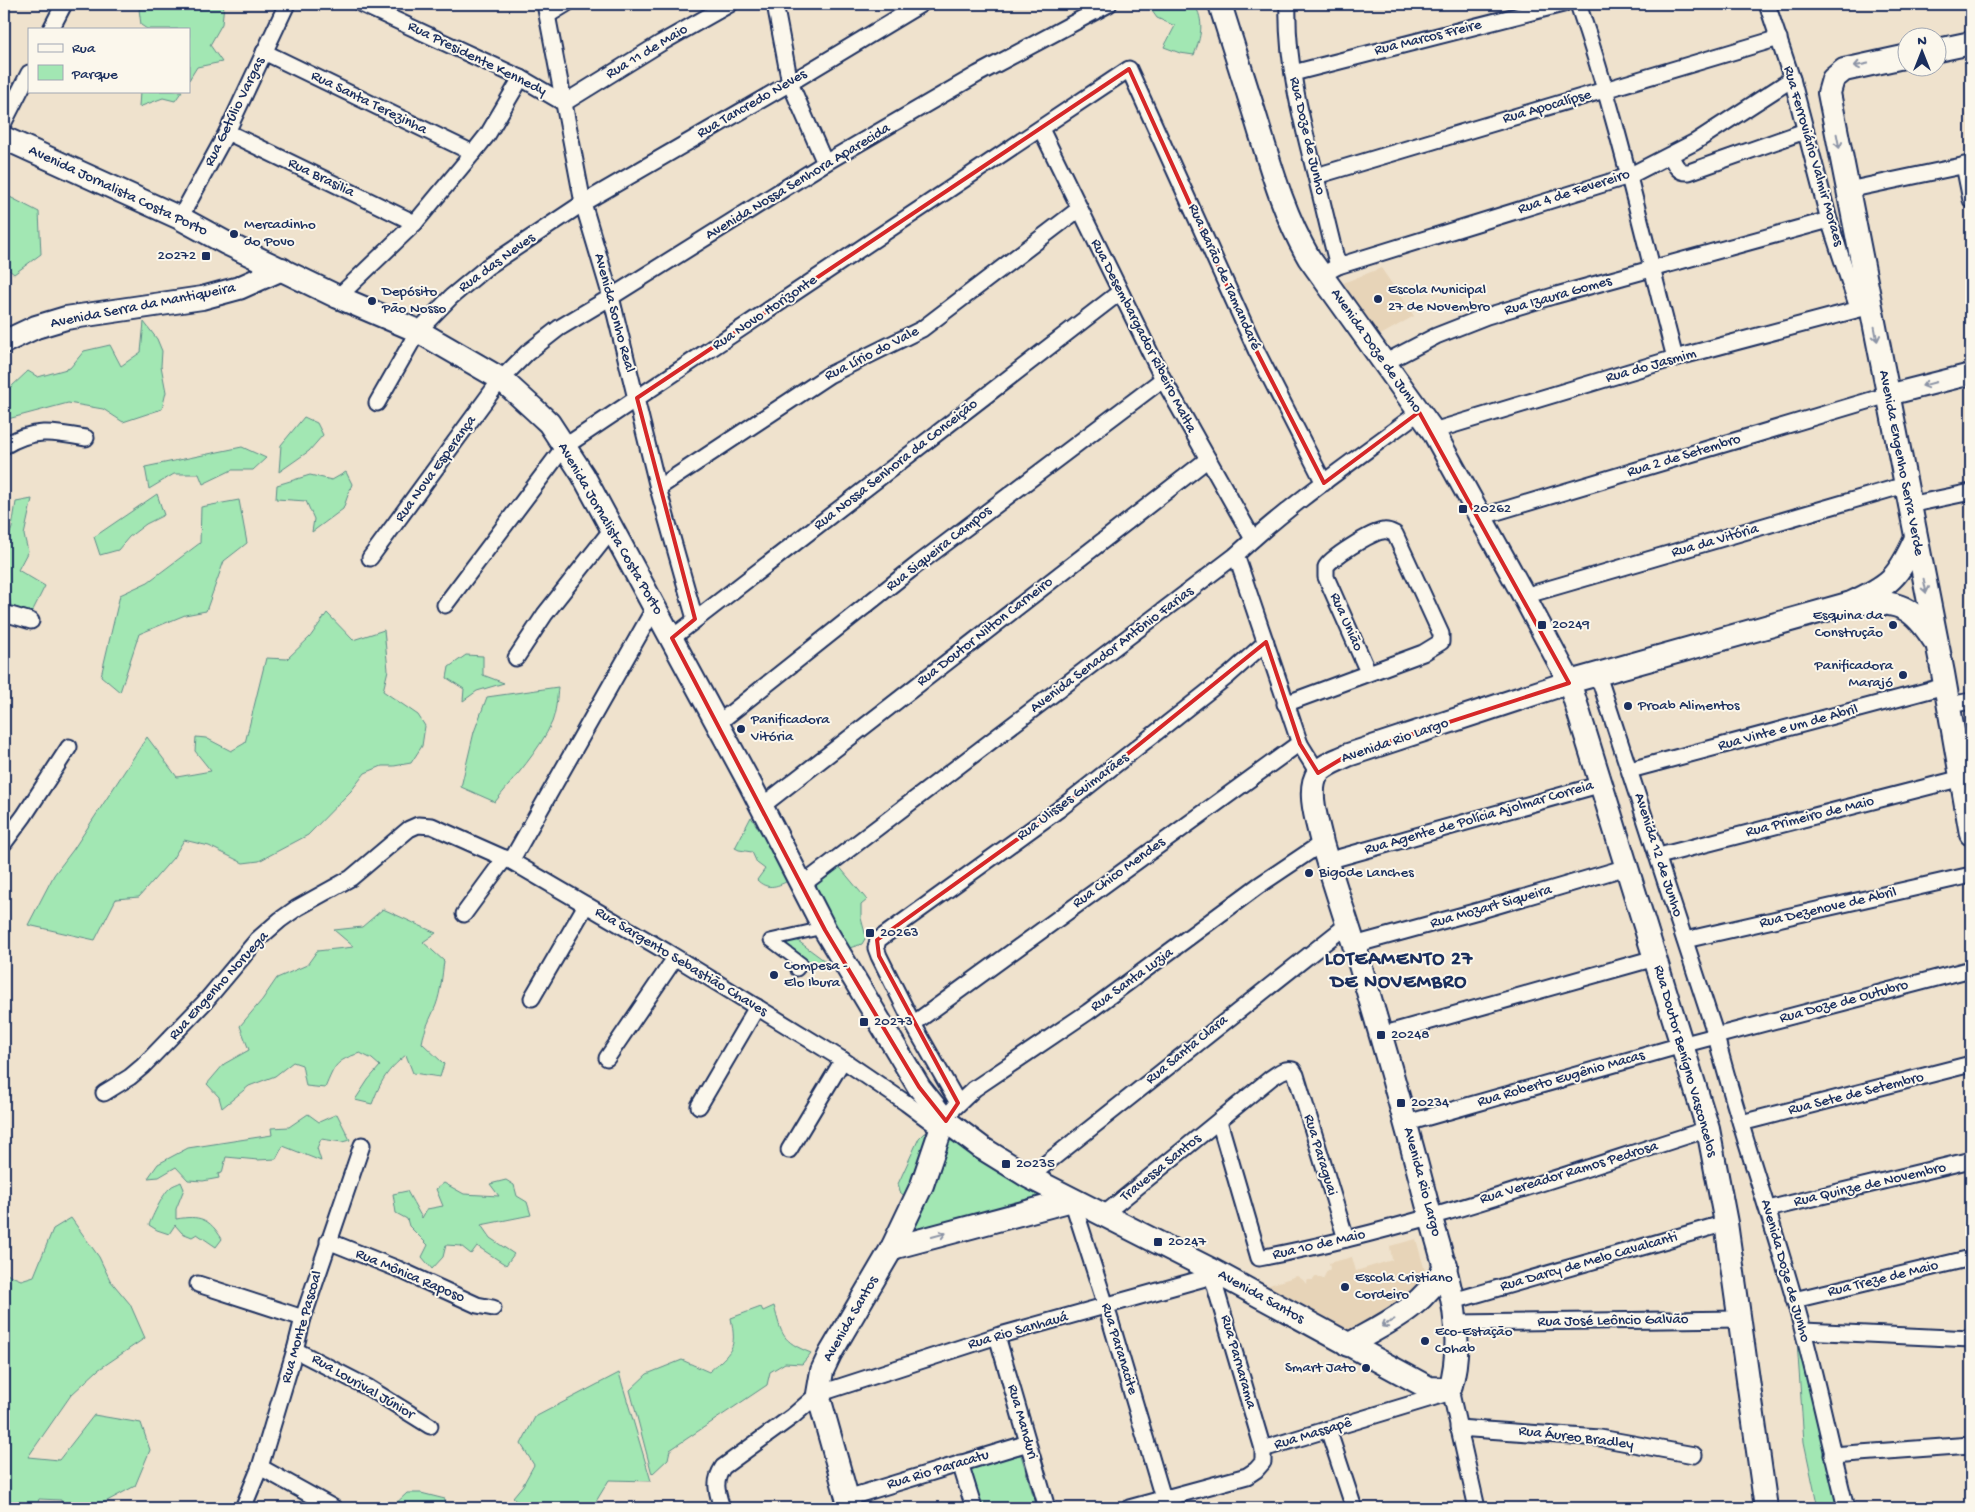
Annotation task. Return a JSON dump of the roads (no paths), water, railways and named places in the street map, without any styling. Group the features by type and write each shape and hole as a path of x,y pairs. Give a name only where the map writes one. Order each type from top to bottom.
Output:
{"main road":[{"name":"Avenida Doze de Junho","path":"1220,4 1271,167 1291,224 1309,258 1330,271 1384,363 1433,431 1524,596 1569,683"},
{"path":"1948,48 1971,43"},
{"name":"Avenida Engenho Serra Verde","path":"1898,58 1844,70 1833,80 1829,93 1848,190 1864,307 1888,395 1938,645 1970,823"},
{"name":"Avenida Jornalista Costa Porto","path":"4,138 180,218 338,297 418,331 501,379 548,423 583,475 613,528 762,806 826,930 921,1089 948,1118"},
{"name":"Avenida Serra da Mantiqueira","path":"4,342 36,327 66,318 164,304 220,293 239,288 282,269"},
{"name":"Avenida Rio Largo","path":"1450,1391 1455,1364 1455,1312 1446,1265 1430,1217 1381,1034 1325,852 1313,800 1314,784 1318,773 1330,763 1348,756 1569,683 1851,603 1877,591 1891,581 1904,564 1916,538"},
{"name":"Avenida Rio Largo","path":"1851,603 1885,602 1898,605 1918,618 1938,645"},
{"name":"Rua Doutor Benígno Vasconcelos","path":"1569,683 1602,784 1708,1130 1726,1223 1766,1508"},
{"name":"Avenida Santos","path":"818,1394 822,1371 830,1354 892,1248 922,1185 948,1118 990,1153 1029,1177 1429,1388 1450,1391"},
{"path":"892,1248 1072,1200"},
{"path":"1348,1345 1403,1313 1437,1282 1446,1265"},
{"path":"818,1394 848,1503"}],"street":[{"path":"52,28 64,4"},
{"name":"Rua Getúlio Vargas","path":"180,218 227,132 287,4"},
{"name":"Rua Presidente Kennedy","path":"361,4 521,78 564,103"},
{"path":"547,10 566,4"},
{"name":"Rua 11 de Maio","path":"564,103 661,43 730,4"},
{"path":"775,4 790,83 825,164"},
{"name":"Rua Tancredo Neves","path":"583,203 790,83 920,4"},
{"name":"Avenida Nossa Senhora Aparecida","path":"501,379 527,353 559,328 825,164 978,74 1108,4"},
{"name":"Rua Doze de Junho","path":"1288,4 1293,73 1301,120 1316,176 1330,271"},
{"name":"Rua Marcos Freire","path":"1293,73 1563,4"},
{"path":"1578,4 1629,176 1676,358"},
{"name":"Rua Ferroviário Valmir Moraes","path":"1767,4 1792,80 1829,220 1864,307"},
{"name":"Avenida Sonho Real","path":"547,10 583,203 611,297 658,488 695,619"},
{"name":"Rua Apocalípse","path":"1316,176 1779,38"},
{"name":"Rua Santa Terezinha","path":"264,52 473,153"},
{"name":"Rua Novo Horizonte","path":"445,605 564,446 1129,69"},
{"name":"Rua Barão de Tamandaré","path":"1129,69 1256,350 1324,483"},
{"path":"4,122 28,75"},
{"path":"338,297 415,223 488,134 521,78"},
{"name":"Rua 4 de Fevereiro","path":"1330,271 1629,176 1671,156 1792,80"},
{"name":"Rua Desembargador Ribeiro Malta","path":"1041,129 1163,379 1254,539"},
{"path":"1671,156 1678,169 1689,172 1805,131"},
{"name":"Rua Brasilia","path":"227,132 415,223"},
{"path":"1848,190 1968,165 1971,200"},
{"name":"Rua das Neves","path":"377,403 418,331 451,297 487,267 583,203"},
{"name":"Rua Lírio do Vale","path":"658,488 829,375 922,329 1079,210"},
{"name":"Rua Izaura Gomes","path":"1384,363 1436,336 1487,316 1829,220"},
{"name":"Rua Nossa Senhora da Conceição","path":"672,638 1120,292"},
{"name":"Rua do Jasmim","path":"1433,431 1676,358 1864,307"},
{"path":"1888,395 1971,374"},
{"name":"Rua Nova Esperança","path":"370,558 501,379"},
{"name":"Rua Siqueira Campos","path":"717,724 918,564 1163,379"},
{"name":"Rua 2 de Setembro","path":"1480,517 1888,395"},
{"name":"Avenida Senador Antônio Farias","path":"802,885 1236,555 1324,483 1419,412"},
{"path":"4,446 23,436 43,432 56,432 86,438"},
{"name":"Rua Doutor Nilton Carneiro","path":"762,806 1208,459"},
{"name":"Rua da Vitória","path":"1524,596 1907,495 1971,492"},
{"path":"516,658 545,614 613,528"},
{"name":"Rua União","path":"1384,530 1394,534 1441,634 1441,641 1436,647 1423,653 1368,672 1325,571 1326,565 1331,560 1375,533 1384,530"},
{"path":"1236,555 1300,744 1318,773"},
{"path":"464,914 508,859 656,607"},
{"path":"4,613 31,621"},
{"name":"Rua Ulisses Guimarães","path":"913,1024 878,956 876,946 878,940 1058,810 1229,675 1266,642"},
{"path":"1285,704 1368,672"},
{"name":"Avenida 12 de Junho","path":"1598,675 1716,1036"},
{"name":"Rua Vinte e um de Abril","path":"1630,770 1947,696 1971,701"},
{"name":"Rua Chico Mendes","path":"913,1024 1272,762 1300,744"},
{"path":"4,843 69,747"},
{"name":"Rua Primeiro de Maio","path":"1658,856 1962,778"},
{"name":"Rua Agente de Polícia Ajolmar Correia","path":"1325,852 1602,784"},
{"name":"Rua Sargento Sebastião Chaves","path":"409,829 418,825 432,826 508,859 843,1060 891,1092 948,1118"},
{"name":"Rua Engenho Noruega","path":"104,1093 130,1077 148,1061 204,1003 257,940 280,920 297,908 351,878 409,829"},
{"name":"Rua Santa Luzia","path":"948,1118 974,1089 1088,1012 1258,886 1325,852"},
{"name":"Rua Mozart Siqueira","path":"1350,935 1478,911 1627,867"},
{"name":"Rua Dezenove de Abril","path":"1685,940 1971,875"},
{"path":"532,998 586,905"},
{"path":"797,970 802,964 770,940 814,930"},
{"name":"Rua Santa Clara","path":"1029,1177 1350,935"},
{"path":"607,1058 675,958"},
{"path":"1381,1034 1655,958"},
{"name":"Rua Doze de Outubro","path":"1716,1036 1971,969"},
{"path":"699,1106 757,1008"},
{"path":"913,1024 948,1118"},
{"name":"Rua Roberto Eugênio Macas","path":"1406,1123 1716,1036"},
{"name":"Avenida Doze de Junho","path":"1716,1036 1728,1084 1804,1331 1846,1508"},
{"path":"789,1150 843,1060"},
{"name":"Rua Sete de Setembro","path":"1741,1123 1971,1064"},
{"name":"Travessa Santos","path":"1103,1215 1271,1078 1285,1070 1293,1070"},
{"name":"Rua Paraguai","path":"1293,1070 1346,1239"},
{"name":"Rua 10 de Maio","path":"1218,1121 1259,1258 1346,1239 1430,1217"},
{"name":"Rua Vereador Ramos Pedrosa","path":"1430,1217 1708,1130"},
{"name":"Rua Monte Pascoal","path":"243,1508 260,1467 303,1318 362,1145"},
{"name":"Rua Quinze de Novembro","path":"1768,1209 1971,1160"},
{"name":"Rua Paranacite","path":"1072,1200 1106,1306 1163,1498"},
{"name":"Rua Darcy de Melo Cavalcanti","path":"1455,1312 1726,1223"},
{"name":"Rua Mônica Raposo","path":"328,1241 398,1269 477,1305 493,1308"},
{"name":"Rua Treze de Maio","path":"1794,1300 1971,1258"},
{"name":"Rua Rio Sanhauá","path":"818,1394 997,1336 1106,1306 1211,1272"},
{"name":"Rua Parnarama","path":"1211,1272 1263,1449"},
{"path":"198,1284 303,1318"},
{"name":"Rua José Leôncio Galvão","path":"1455,1312 1739,1319"},
{"path":"1804,1331 1971,1339"},
{"name":"Rua Manduri","path":"997,1336 1047,1508"},
{"name":"Rua Lourival Júnior","path":"295,1350 369,1388 430,1426"},
{"name":"Rua Massapê","path":"1129,1508 1247,1476 1262,1464 1264,1458 1263,1449 1450,1391"},
{"name":"Avenida Rio Largo","path":"1450,1391 1477,1508"},
{"path":"722,1508 716,1488 718,1474 722,1467 792,1416 818,1394"},
{"name":"Rua Áureo Bradley","path":"1458,1428 1600,1438 1694,1455"},
{"path":"1328,1429 1354,1508"},
{"name":"Rua Rio Paracatu","path":"848,1503 960,1463 1028,1443"},
{"path":"1832,1454 1971,1445"},
{"path":"960,1463 974,1508"},
{"path":"260,1467 334,1508"}],"place":[{"name":"Mercadinho do Povo","path":"234,234"},
{"name":"20272","path":"206,256"},
{"name":"Escola Municipal 27 de Novembro","path":"1378,299"},
{"name":"Depósito Pão Nosso","path":"372,301"},
{"name":"20262","path":"1463,509"},
{"name":"20249","path":"1542,625"},
{"name":"Esquina da Construção","path":"1893,625"},
{"name":"Panificadora Marajó","path":"1903,675"},
{"name":"Proab Alimentos","path":"1628,706"},
{"name":"Panificadora Vitória","path":"741,729"},
{"name":"Bigode Lanches","path":"1309,873"},
{"name":"20263","path":"870,933"},
{"name":"Compesa - Elo Ibura","path":"774,975"},
{"name":"20273","path":"864,1022"},
{"name":"20248","path":"1381,1035"},
{"name":"20234","path":"1401,1103"},
{"name":"20235","path":"1006,1164"},
{"name":"20247","path":"1158,1242"},
{"name":"Escola Cristiano Cordeiro","path":"1345,1287"},
{"name":"Eco-Estação Cohab","path":"1425,1341"},
{"name":"Smart Jato","path":"1366,1368"}],"district":[{"name":"LOTEAMENTO 27 DE NOVEMBRO","path":"1399,972"}]}
